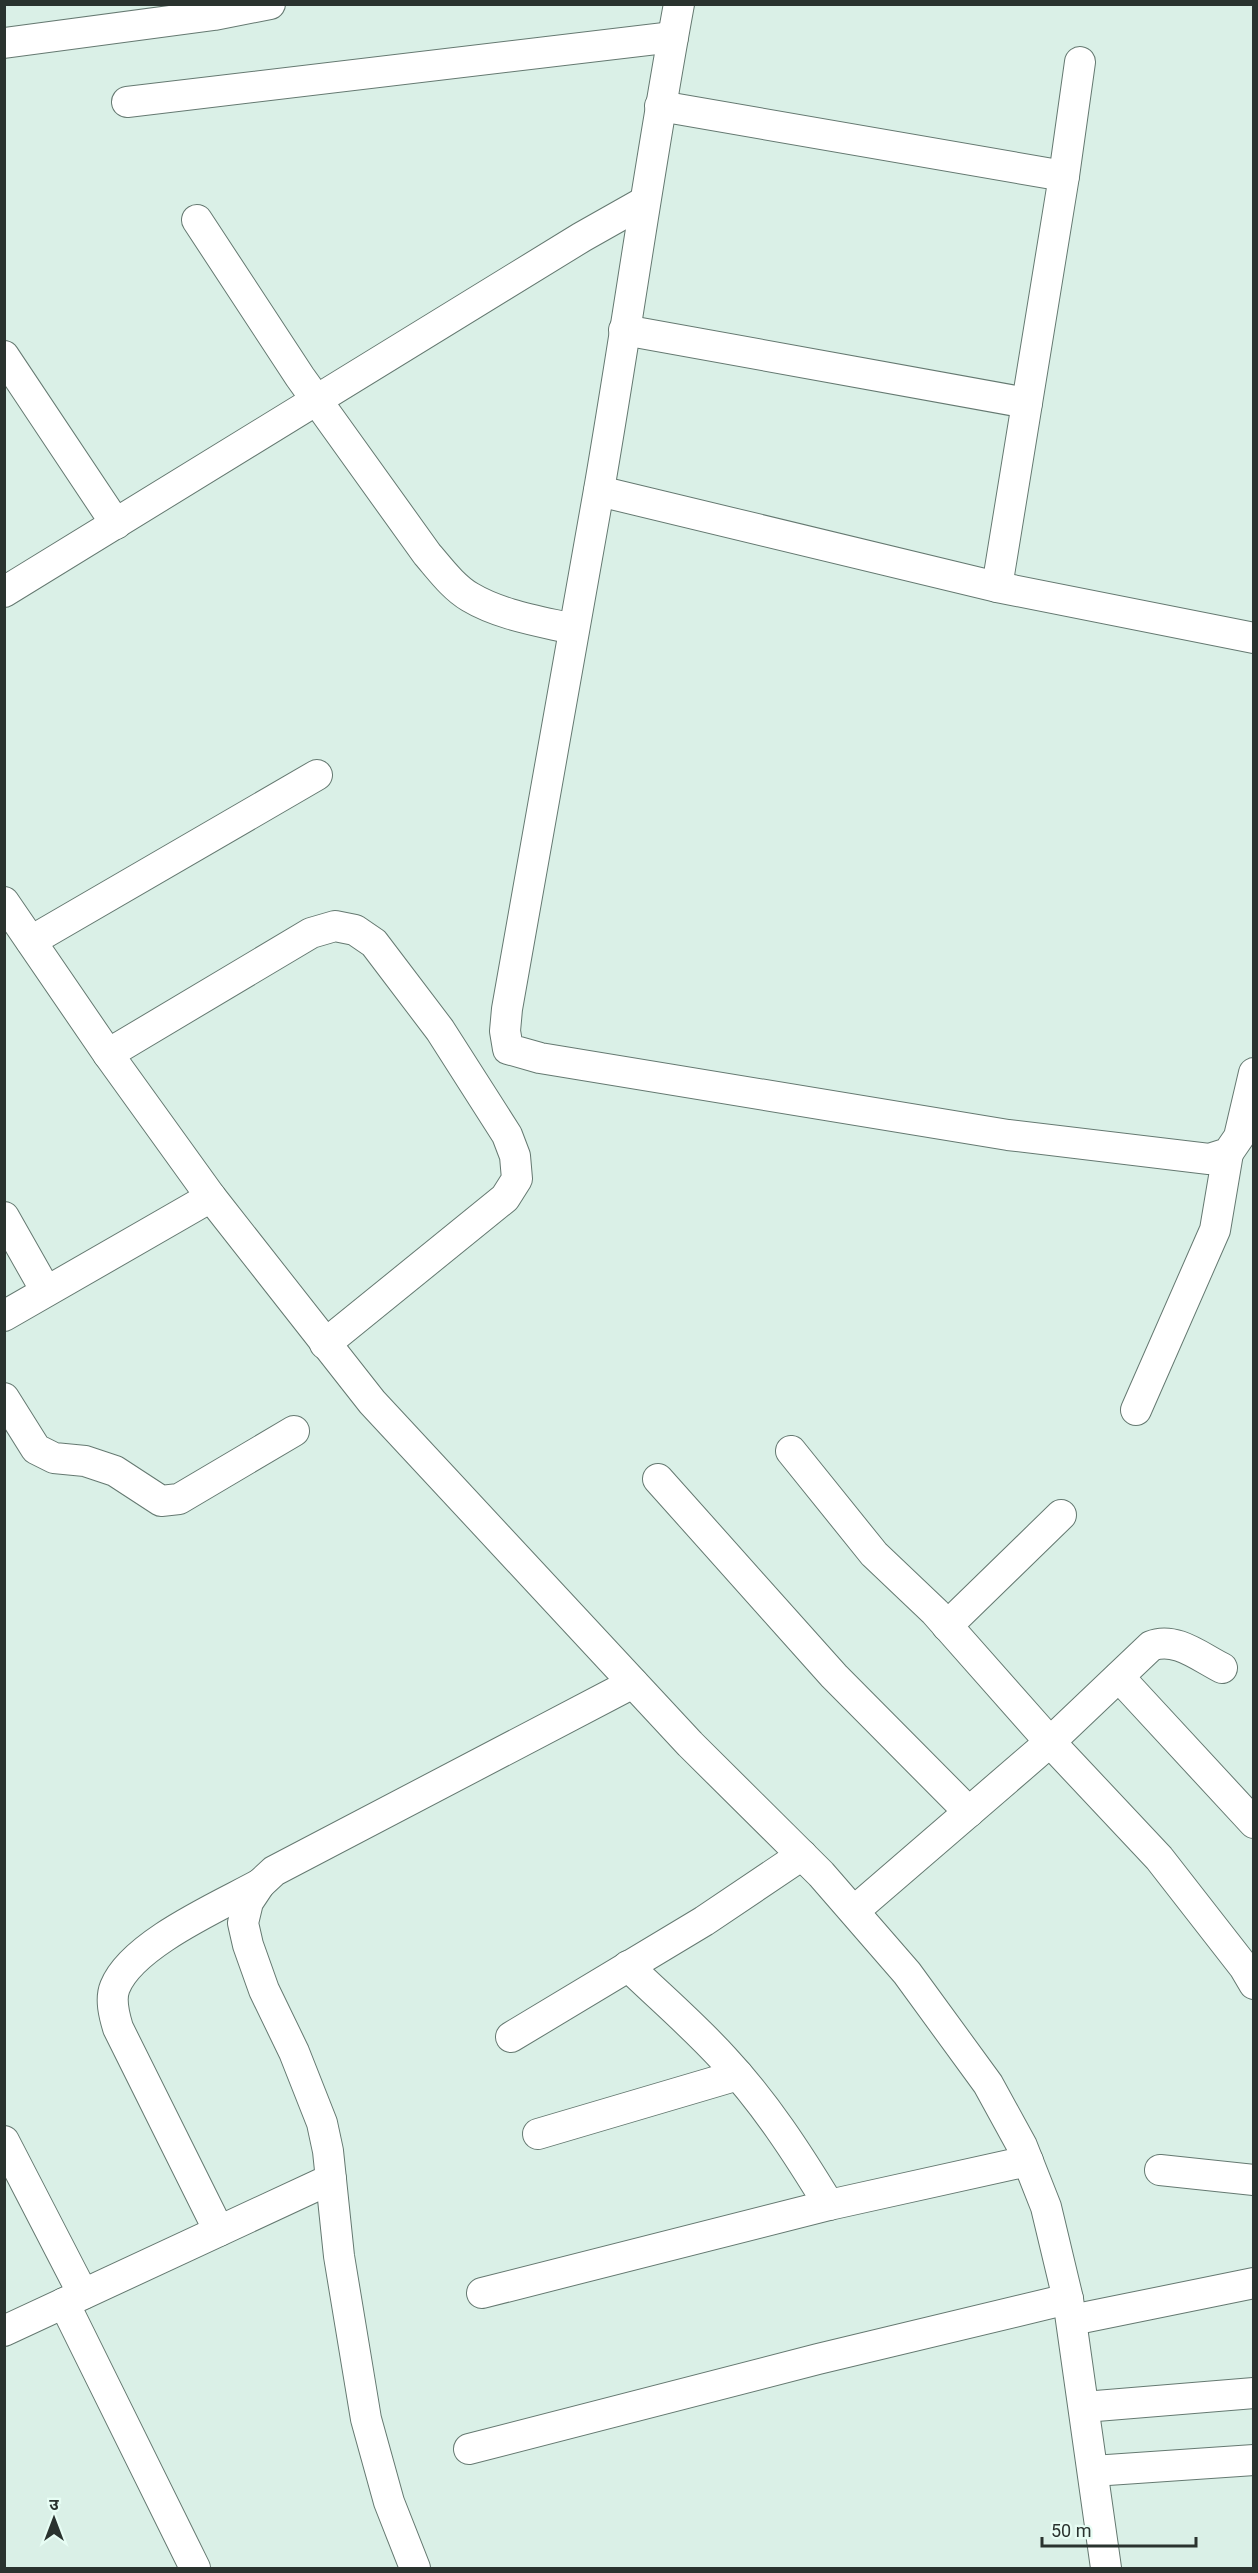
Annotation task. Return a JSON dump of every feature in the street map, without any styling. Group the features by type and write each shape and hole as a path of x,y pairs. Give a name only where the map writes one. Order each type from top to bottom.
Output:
{"street":[{"path":"4,43 214,15 270,4"},
{"path":"508,1050 505,1031 507,1009 599,491 644,202 679,4"},
{"path":"127,102 673,37"},
{"path":"996,587 1065,176 1080,62"},
{"path":"660,106 1065,176"},
{"path":"4,592 582,237 644,202"},
{"path":"197,220 317,401 427,554 447,578 469,597 486,604 573,629"},
{"path":"624,330 1027,403"},
{"path":"4,356 116,524"},
{"path":"599,491 996,587 1254,638"},
{"path":"31,941 317,775"},
{"path":"4,902 108,1054 211,1197 326,1344 413,1449 690,1744 802,1855 854,1911 908,1973 988,2084 1028,2161 1046,2207 1070,2310 1106,2568"},
{"path":"108,1054 310,933 335,926 355,930 374,943 440,1030 507,1135 515,1156 517,1179 505,1198 326,1344"},
{"path":"463,1066 508,1050 540,1058 1008,1135 1209,1159 1228,1153"},
{"path":"1136,1410 1215,1230 1228,1153 1239,1137 1254,1073"},
{"path":"4,1316 211,1197"},
{"path":"4,1217 46,1291"},
{"path":"4,1398 36,1449 54,1458 85,1461 115,1471 161,1501 179,1499 294,1431"},
{"path":"791,1451 874,1554 947,1626 1050,1742 1159,1858 1250,1973"},
{"path":"658,1479 834,1676 969,1812"},
{"path":"947,1626 1061,1515"},
{"path":"854,1911 1050,1742 1151,1646 1167,1641 1222,1668"},
{"path":"1119,1677 1254,1823"},
{"path":"415,2568 389,2502 366,2419 339,2256 331,2179 322,2123 294,2052 264,1990 248,1945 243,1923 248,1902 260,1884 274,1871 633,1683"},
{"path":"511,2037 704,1921 802,1855"},
{"path":"219,2231 118,2028 113,2010 114,1988 128,1966 150,1946 260,1884"},
{"path":"628,1966 723,2058 803,2162 828,2205"},
{"path":"538,2134 738,2076"},
{"path":"4,2141 195,2568"},
{"path":"482,2292 828,2205 1028,2161"},
{"path":"1160,2170 1254,2180"},
{"path":"4,2331 331,2179"},
{"path":"469,2449 830,2356 1070,2310 1254,2283"},
{"path":"1084,2407 1254,2393"},
{"path":"1093,2471 1254,2460"}]}
